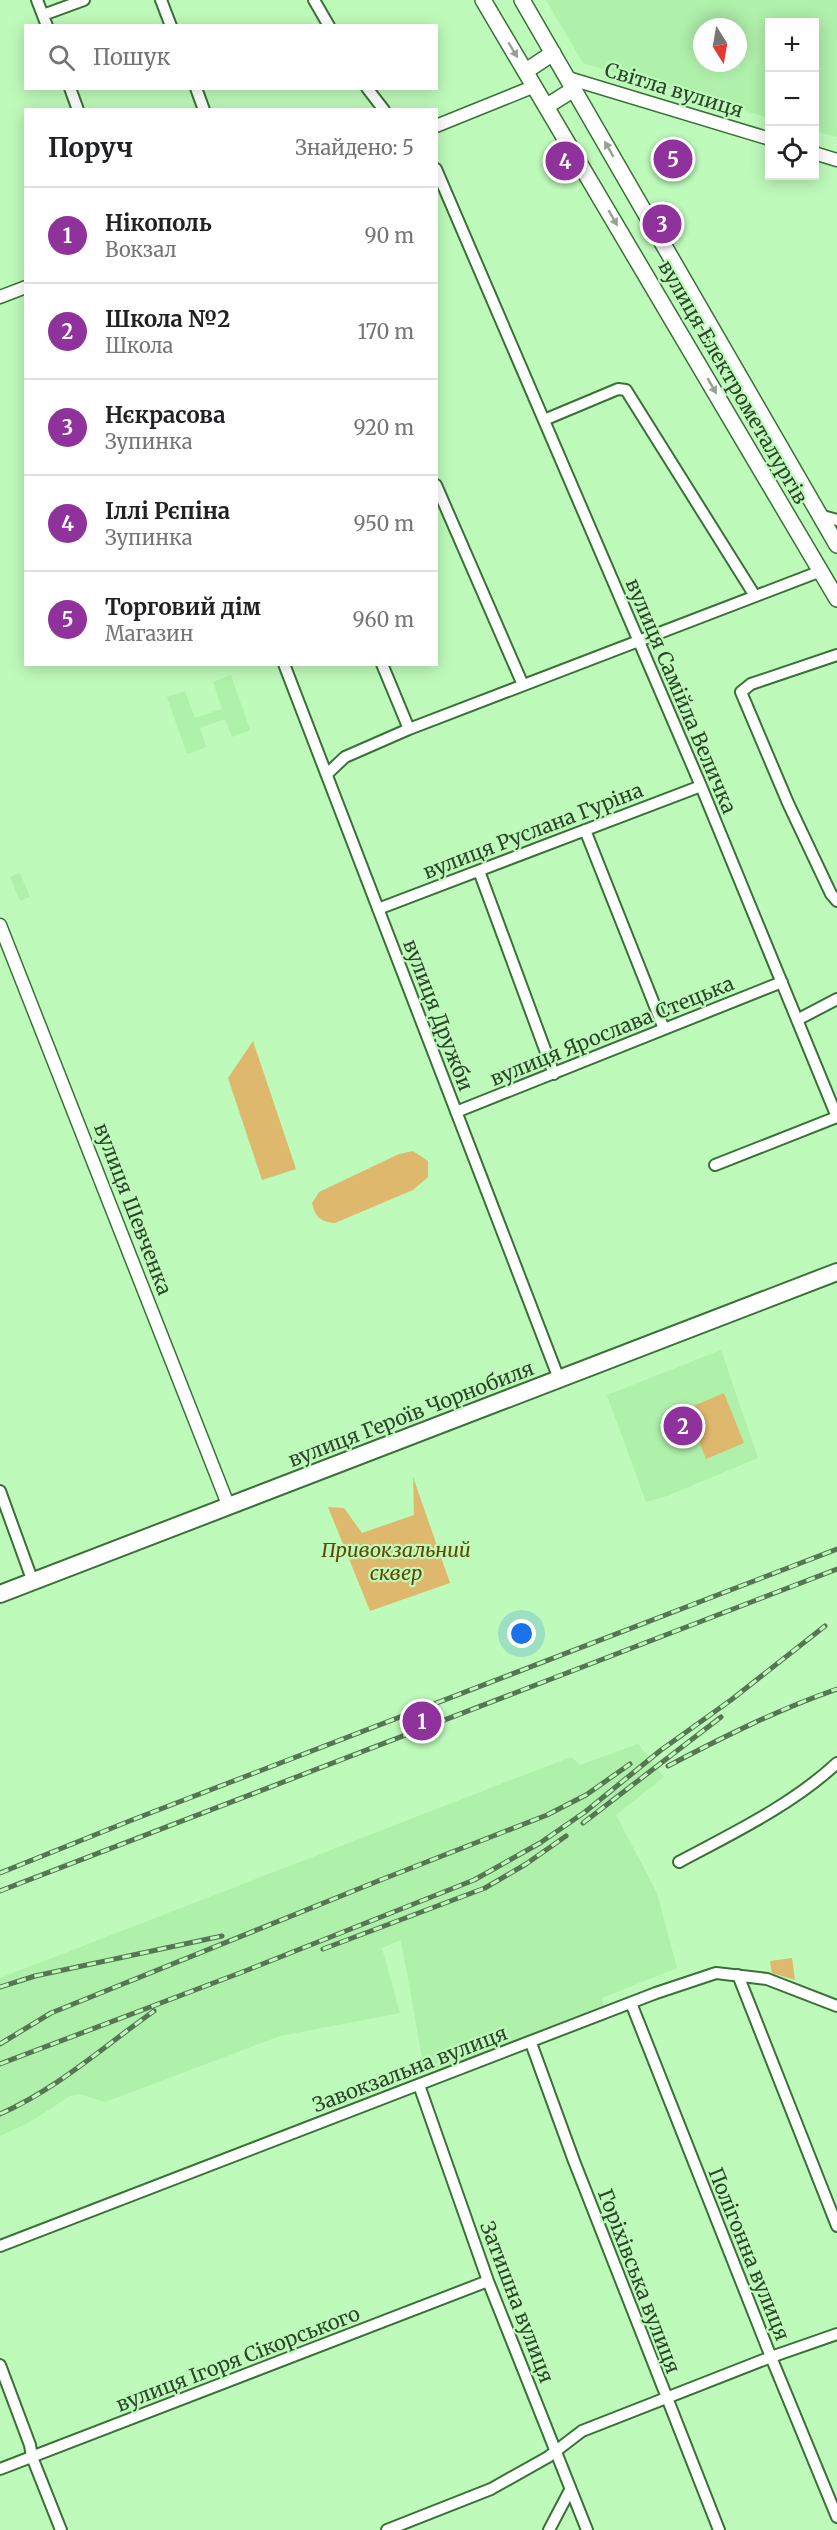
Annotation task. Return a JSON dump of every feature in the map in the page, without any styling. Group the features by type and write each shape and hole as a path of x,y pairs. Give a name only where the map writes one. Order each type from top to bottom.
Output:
{"main road":[{"name":"вулиця Електрометалургів","path":"483,0 837,599"},
{"name":"вулиця Електрометалургів","path":"522,0 837,545"},
{"path":"526,71 553,53"},
{"path":"547,106 571,83"},
{"name":"вулиця Героїв Чорнобиля","path":"0,1594 837,1272"}],"street":[{"path":"37,0 45,20 84,0"},
{"path":"161,0 170,24"},
{"path":"314,0 328,24"},
{"name":"Світла вулиця","path":"571,83 765,138"},
{"path":"438,125 535,86"},
{"path":"71,90 77,108"},
{"path":"197,90 203,108"},
{"path":"369,90 382,108"},
{"path":"819,155 837,160"},
{"name":"вулиця Самійла Величка","path":"438,174 701,786 837,1117 715,1165"},
{"path":"0,297 24,288"},
{"path":"543,420 618,389 626,390 755,596"},
{"path":"438,490 523,685"},
{"path":"819,515 837,520"},
{"path":"327,774 345,757 409,729 821,572"},
{"path":"837,655 751,684 741,692 788,803 831,894 837,901"},
{"name":"вулиця Дружби","path":"285,666 559,1379"},
{"path":"383,666 409,729"},
{"name":"вулиця Руслана Гуріна","path":"378,909 701,786"},
{"path":"585,830 664,1029"},
{"path":"478,871 554,1074"},
{"name":"вулиця Шевченка","path":"0,926 229,1507"},
{"name":"вулиця Ярослава Стецька","path":"456,1112 782,982"},
{"path":"797,1020 837,999"},
{"path":"0,1491 33,1582"},
{"path":"679,1862 755,1821 825,1774 837,1762"},
{"name":"Завокзальна вулиця","path":"0,2246 631,2003 716,1973 767,1980 837,2006"},
{"path":"738,1975 837,2226"},
{"name":"Полігонна вулиця","path":"631,2003 837,2517"},
{"name":"Горіхівська вулиця","path":"531,2043 573,2161 719,2530"},
{"name":"Затишна вулиця","path":"419,2085 488,2281 587,2530"},
{"name":"вулиця Ігоря Сікорського","path":"0,2469 488,2281"},
{"path":"387,2530 491,2488 548,2457 582,2431 771,2357 837,2334"},
{"path":"0,2366 61,2530"},
{"path":"549,2530 570,2490"}],"shaded area":[{"path":"546,0 837,0 837,137 819,132 819,18 765,18 765,117 583,63"},
{"path":"231,675 250,730 232,737 225,719 200,728 206,747 187,754 167,697 185,691 195,718 222,709 213,682"},
{"path":"20,873 30,897 20,901 10,877"},
{"path":"721,1350 758,1458 667,1496 646,1502 607,1395"},
{"path":"638,1744 664,1777 616,1815 657,1893 677,1968 602,1998 605,2009 452,2068 424,2069 401,1940 382,1948 400,2013 280,2036 105,2102 79,2094 70,2096 30,2122 0,2136 0,1978 571,1757 580,1765"}],"green space":[{"path":"253,1041 296,1169 262,1180 228,1078"},
{"path":"413,1151 428,1161 428,1177 413,1190 335,1223 322,1220 315,1212 312,1203 319,1192 399,1154"},
{"path":"724,1393 744,1443 706,1459 686,1409"},
{"name":"Привокзальний сквер","path":"413,1477 450,1583 370,1611 328,1507 344,1508 362,1533 414,1515"},
{"path":"792,1958 795,1980 772,1973 770,1961"}],"railway":[{"path":"0,1873 837,1549"},
{"path":"0,1891 837,1569"},
{"path":"0,2064 245,1971 474,1880 540,1843 585,1812 661,1750 731,1700 825,1626"},
{"path":"668,1766 751,1724 837,1689"},
{"path":"583,1823 721,1717"},
{"path":"0,2044 51,2013 547,1815 586,1795 630,1764"},
{"path":"323,1949 485,1888 526,1864 566,1836"},
{"path":"0,1987 35,1976 222,1936"},
{"path":"0,2114 60,2080 154,2011"}],"place":[{"name":"Торговий дім","path":"673,159"},
{"name":"Іллі Рєпіна","path":"565,161"},
{"name":"Нєкрасова","path":"662,224"},
{"name":"Школа №2","path":"683,1426"},
{"name":"Нікополь","path":"422,1721"}]}
